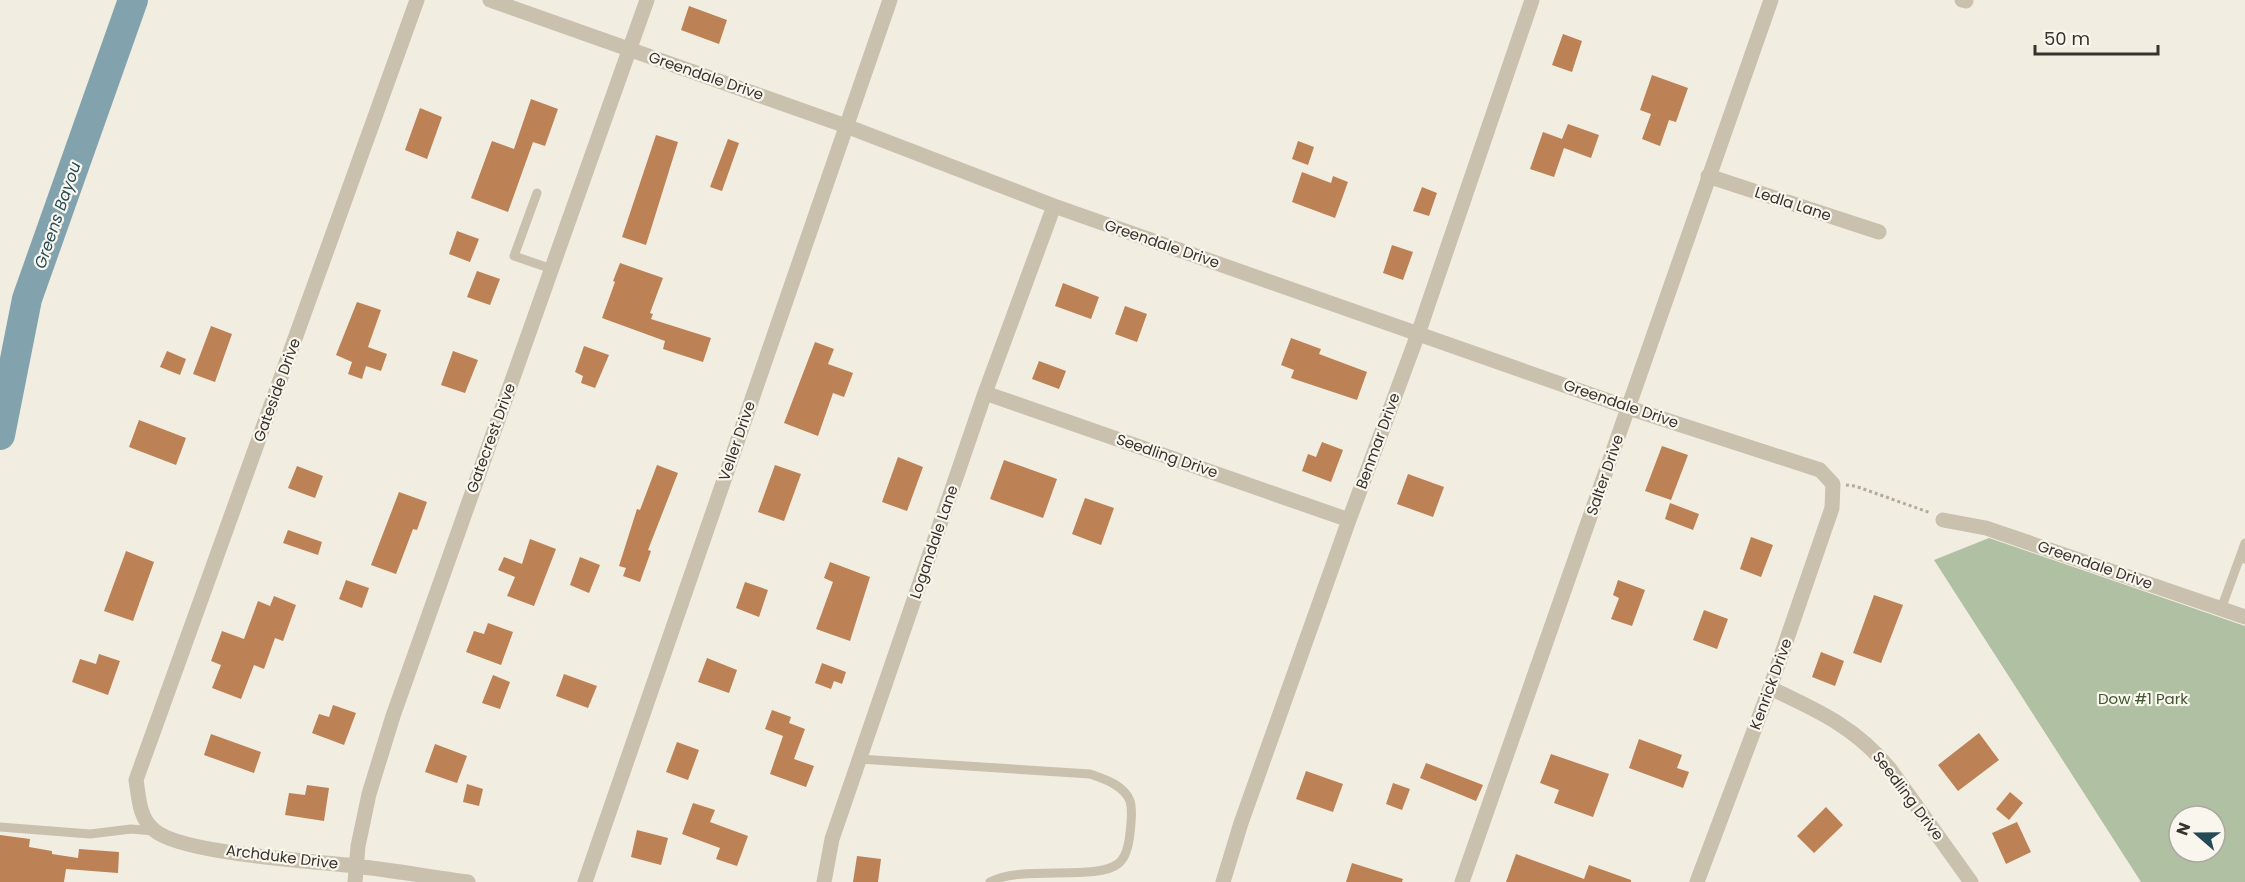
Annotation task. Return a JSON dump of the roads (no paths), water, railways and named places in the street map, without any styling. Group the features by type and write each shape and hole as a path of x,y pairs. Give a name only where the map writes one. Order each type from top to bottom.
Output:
{"street":[{"name":"Gateside Drive","path":"154,831 141,813 136,780 417,0"},
{"name":"Greendale Drive","path":"490,0 846,126 1054,206 1629,408 1820,470 1833,484"},
{"name":"Gatecrest Drive","path":"355,882 358,846 369,794 393,716 647,0"},
{"name":"Veller Drive","path":"585,882 890,0"},
{"name":"Benmar Drive","path":"1223,882 1241,823 1418,334 1532,0"},
{"name":"Salter Drive","path":"1462,882 1771,0"},
{"name":"Ledla Lane","path":"1708,176 1879,232"},
{"name":"Logandale Lane","path":"824,882 832,839 859,759 985,393 1054,206"},
{"name":"Seedling Drive","path":"985,393 1349,520"},
{"name":"Kenrick Drive","path":"1697,882 1770,688 1832,508 1833,484"},
{"name":"Greendale Drive","path":"1943,520 1986,528 2245,617"},
{"name":"Seedling Drive","path":"1770,688 1826,714 1875,751 1971,882"},
{"name":"Archduke Drive","path":"154,831 183,843 220,850 468,882"}],"lane":[{"path":"537,193 514,256 552,269"},
{"path":"2222,609 2243,558 2245,543"},
{"path":"859,759 1090,774 1123,790 1130,802 1132,817 1127,850 1121,861 1113,868 1095,873 1017,874 990,882"},
{"path":"0,827 90,834 130,829 154,831"}],"waterway":[{"name":"Greens Bayou","path":"0,435 27,299 133,0"}],"park label":[{"name":"Dow #1 Park","path":"2143,699"}]}
